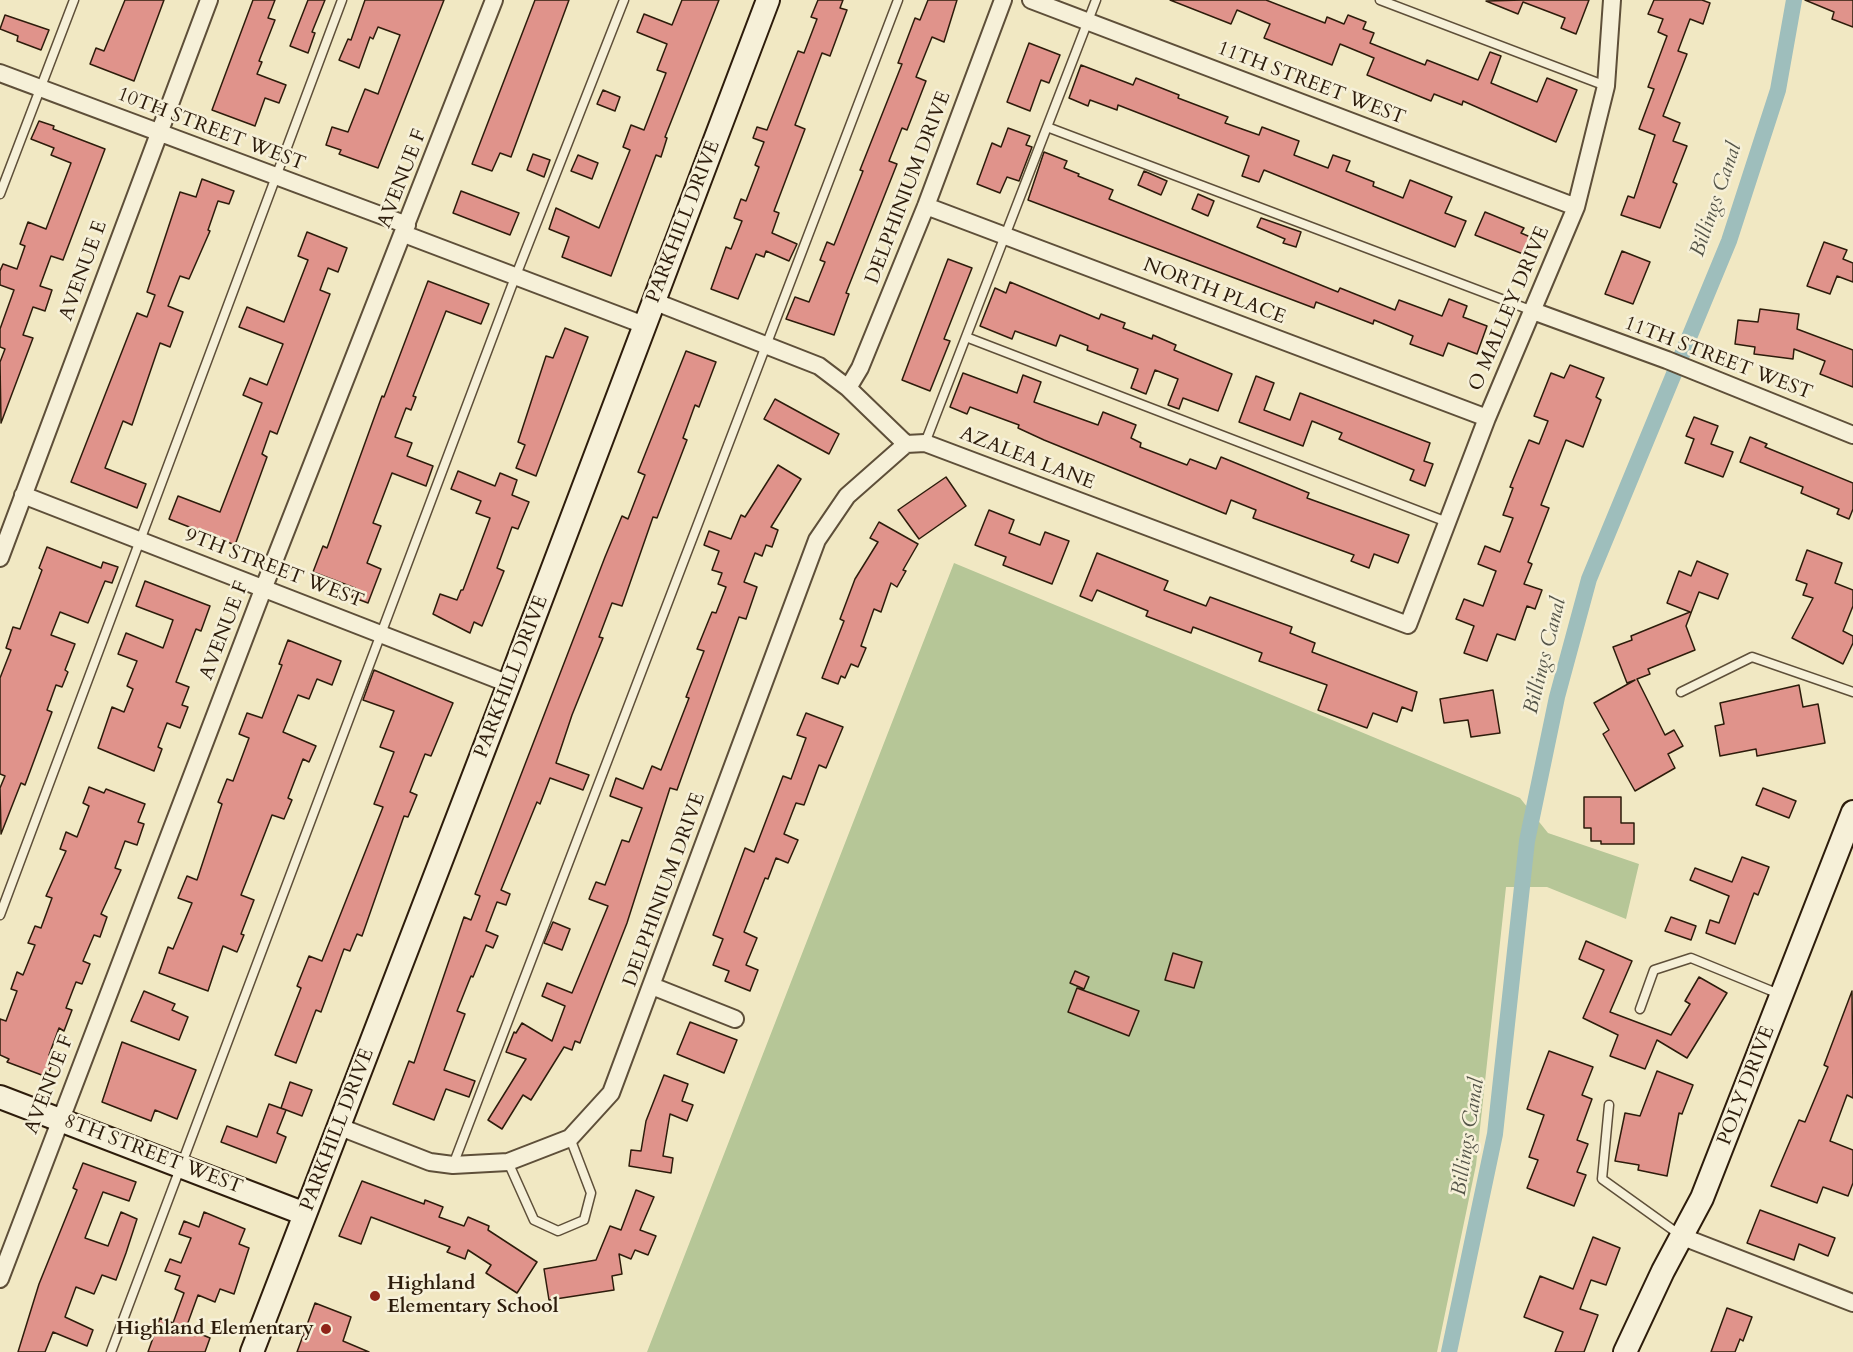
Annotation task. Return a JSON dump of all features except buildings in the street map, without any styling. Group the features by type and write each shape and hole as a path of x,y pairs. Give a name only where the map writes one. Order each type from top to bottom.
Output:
{"street":[{"name":"AVENUE E","path":"0,557 209,0"},
{"name":"AVENUE F","path":"0,1279 264,587 494,0"},
{"name":"PARKHILL DRIVE","path":"252,1352 340,1127 768,0"},
{"name":"DELPHINIUM DRIVE","path":"848,388 860,368 926,206 1003,0"},
{"name":"11TH STREET WEST","path":"1031,0 1576,207"},
{"name":"O MALLEY DRIVE","path":"1408,625 1486,418 1576,207 1606,86 1612,0"},
{"name":"10TH STREET WEST","path":"0,73 275,176 516,275 645,325"},
{"name":"NORTH PLACE","path":"926,206 1486,418"},
{"path":"653,302 819,366 848,388 906,444"},
{"name":"11TH STREET WEST","path":"1533,311 1698,372 1853,435"},
{"name":"AZALEA LANE","path":"906,444 925,443 1408,625"},
{"name":"DELPHINIUM DRIVE","path":"340,1127 430,1162 453,1165 508,1162 570,1138 611,1093 817,540 848,496 906,444"},
{"name":"9TH STREET WEST","path":"23,495 509,684"},
{"name":"POLY DRIVE","path":"1625,1352 1647,1303 1683,1237 1718,1161 1853,812"},
{"path":"652,987 735,1020"},
{"name":"8TH STREET WEST","path":"0,1097 305,1214"},
{"path":"1683,1237 1853,1303"}],"lane":[{"path":"0,194 74,0"},
{"path":"0,915 342,0"},
{"path":"111,1352 383,634 516,275 624,0"},
{"path":"453,1165 898,0"},
{"path":"925,443 1096,0"},
{"path":"1380,0 1606,86"},
{"path":"1047,127 1533,311"},
{"path":"966,338 1447,522"},
{"path":"1681,692 1752,657 1853,692"},
{"path":"1640,1009 1654,970 1690,958 1783,995"},
{"path":"1609,1105 1602,1179 1683,1237"},
{"path":"508,1162 534,1220 558,1231 584,1220 591,1193 570,1138"}],"green space":[{"path":"954,563 1520,798 1548,833 1639,864 1626,919 1547,887 1506,887 1476,1165 1437,1352 647,1352"}],"waterway":[{"name":"Billings Canal","path":"1449,1352 1495,1134 1527,841 1557,697 1589,579 1729,241 1778,90 1794,0"}],"place":[{"name":"Highland Elementary School","path":"375,1296"},
{"name":"Highland Elementary","path":"326,1329"}]}
